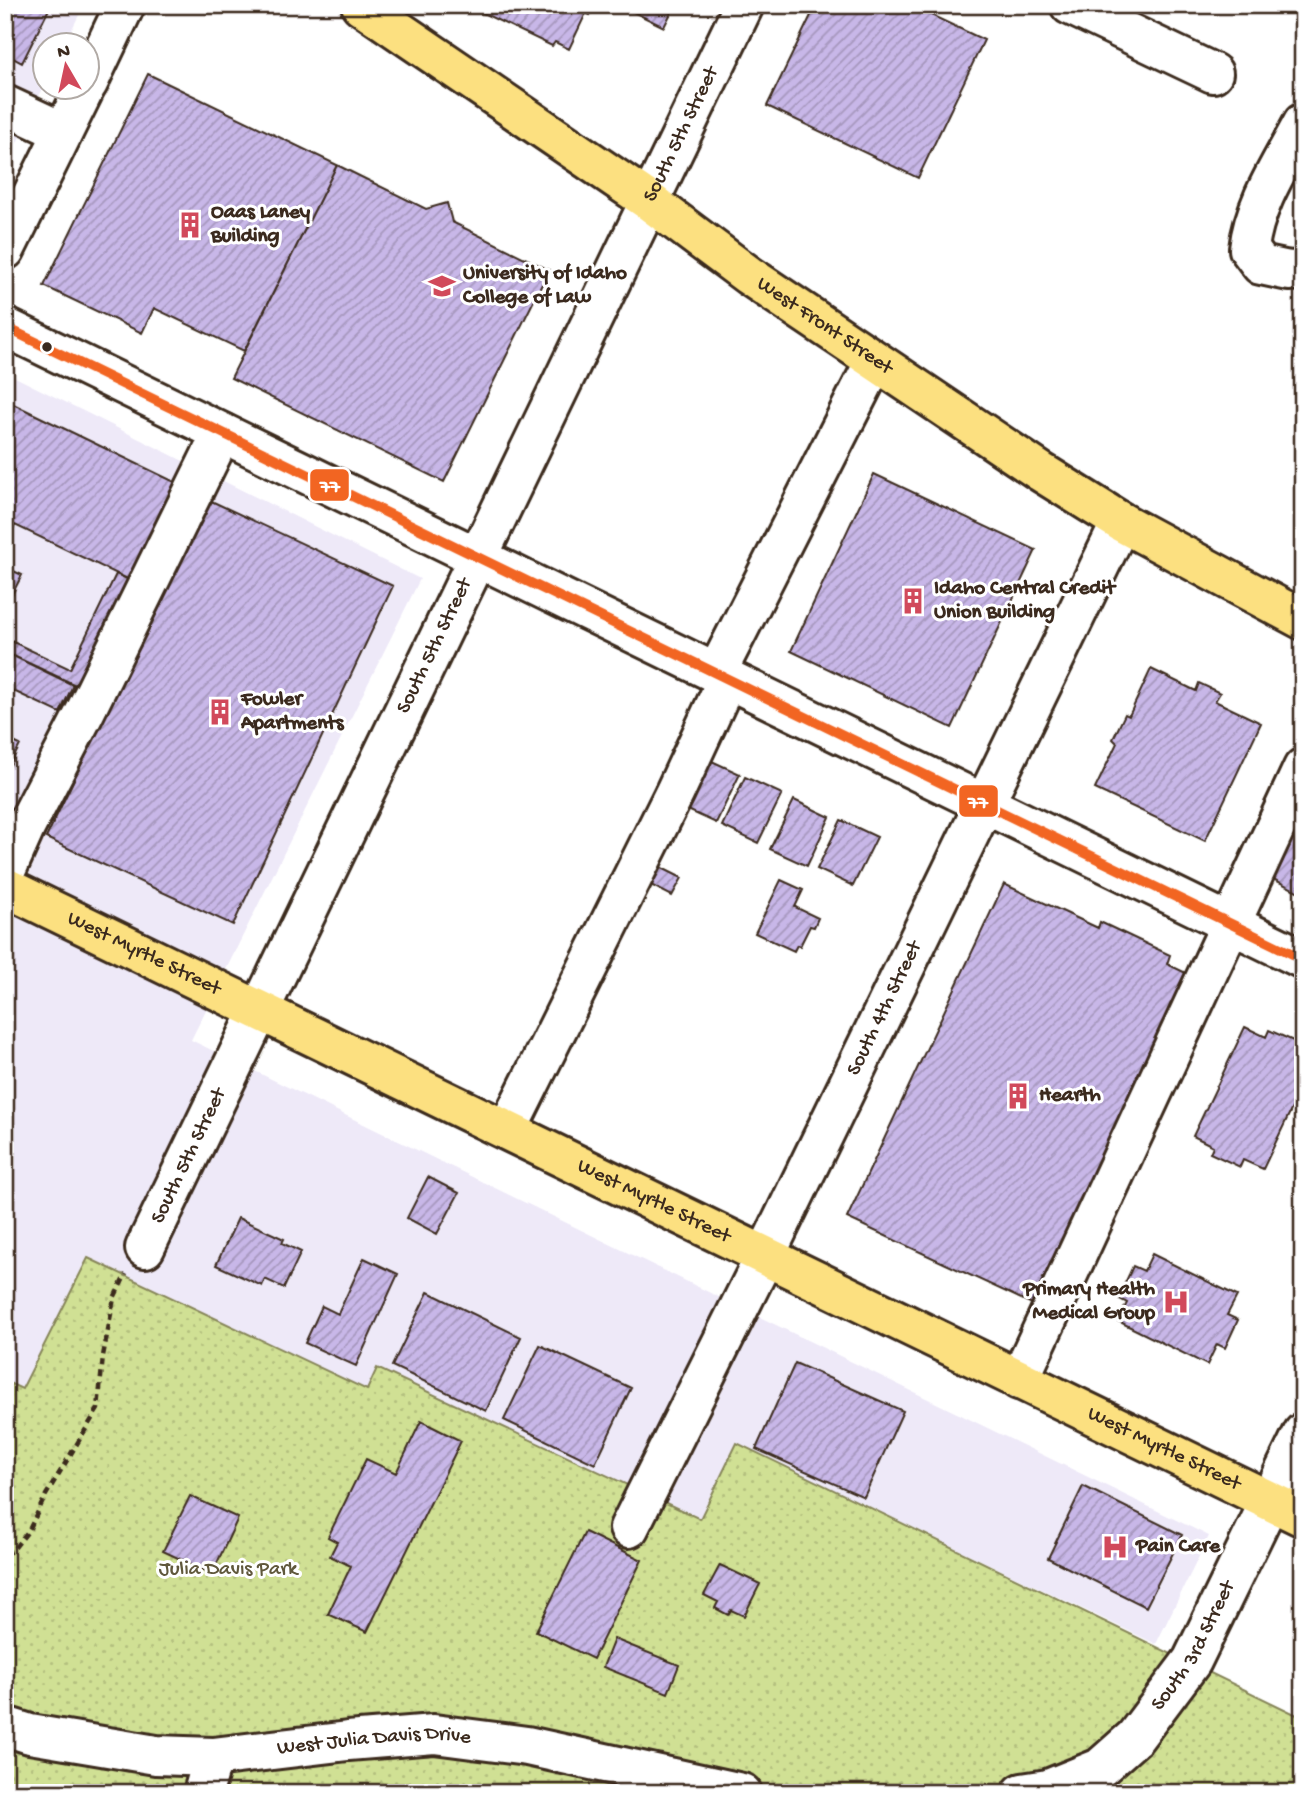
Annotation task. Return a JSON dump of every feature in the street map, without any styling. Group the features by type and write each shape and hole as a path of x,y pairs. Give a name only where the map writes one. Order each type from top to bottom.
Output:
{"main road":[{"name":"West Front Street","path":"361,5 649,201 748,275 1041,472 1121,522 1303,620"},
{"name":"West Myrtle Street","path":"5,887 1286,1509"}],"street":[{"path":"102,52 125,5"},
{"name":"South 5th Street","path":"145,1248 744,5"},
{"path":"1070,5 1213,73"},
{"path":"5,250 78,102"},
{"path":"5,105 63,132"},
{"path":"1303,123 1261,201 1251,232 1249,249 1261,265 1289,271 1303,270"},
{"path":"5,327 1303,959"},
{"path":"507,1130 675,792 722,677 875,361"},
{"path":"5,873 222,433"},
{"name":"South 4th Street","path":"629,1528 765,1256 1121,522"},
{"path":"1019,1380 1230,924 1293,813 1303,768"},
{"name":"South 3rd Street","path":"1022,1793 1048,1789 1100,1768 1135,1737 1192,1661 1286,1509 1303,1433"},
{"name":"West Julia Davis Drive","path":"5,1726 30,1734 156,1755 208,1775 348,1741 434,1734 527,1746 742,1793"}],"path":[{"path":"5,1554 12,1551 29,1530 46,1494 98,1409 103,1356 114,1298 124,1277 145,1248"}],"shaded area":[{"path":"5,5 84,5 70,32 32,32 32,102 36,102 5,168"},
{"path":"5,372 420,579 191,1040 1209,1536 1156,1644 737,1443 700,1520 377,1369 367,1390 88,1258 22,1390 5,1381"}],"green space":[{"name":"Julia Davis Park","path":"88,1258 367,1390 377,1368 700,1519 737,1443 1303,1718 1303,1793 5,1793 5,1381 22,1389"}],"building":[{"path":"5,5 51,5 38,32 32,32 32,43 22,63 5,54"},
{"path":"466,5 595,5 590,15 586,13 569,49 555,42 552,46"},
{"path":"619,5 675,5 664,27"},
{"path":"816,5 910,5 984,40 918,178 767,106"},
{"name":"Oaas Laney Building","path":"148,74 337,165 244,351 154,308 142,333 44,286"},
{"path":"337,165 426,209 447,203 452,222 549,270 444,482 231,378"},
{"path":"5,400 183,486 136,583 15,525 10,534 5,532"},
{"name":"Idaho Central Credit Union Building","path":"874,474 1036,550 952,728 791,651"},
{"name":"Fowler Apartments","path":"207,499 393,586 233,925 46,838"},
{"path":"5,567 22,575 5,608"},
{"path":"116,574 136,583 84,689 5,652 5,638 70,669"},
{"path":"5,652 73,685 60,713 5,687"},
{"path":"1151,669 1196,691 1199,683 1220,693 1215,701 1261,723 1205,841 1095,789 1117,743 1113,739 1125,714 1129,716"},
{"path":"5,738 20,745 5,775"},
{"path":"703,757 740,774 716,823 679,806"},
{"path":"745,777 782,794 758,843 722,826"},
{"path":"794,800 830,817 807,866 770,849"},
{"path":"841,820 877,837 853,886 817,869"},
{"path":"1299,826 1303,828 1303,894 1273,879"},
{"path":"654,864 682,878 672,896 645,882"},
{"path":"781,880 803,890 795,907 818,918 794,951 755,933"},
{"name":"Hearth","path":"1004,884 1098,928 1100,922 1170,955 1167,964 1188,974 1032,1304 847,1218"},
{"path":"1245,1027 1266,1037 1269,1030 1298,1043 1294,1052 1303,1056 1303,1085 1263,1169 1243,1160 1240,1167 1210,1153 1213,1146 1193,1136"},
{"path":"428,1177 459,1193 437,1234 407,1218"},
{"path":"238,1218 284,1239 282,1243 301,1252 284,1288 265,1279 262,1286 216,1265"},
{"path":"1152,1254 1237,1296 1227,1315 1238,1320 1225,1348 1217,1344 1207,1365 1118,1321 1127,1303 1118,1298 1133,1266 1144,1271"},
{"path":"364,1258 398,1274 356,1366 305,1343 322,1306 338,1314"},
{"path":"428,1292 521,1337 486,1411 392,1366"},
{"path":"540,1345 631,1388 595,1464 504,1420"},
{"path":"795,1363 903,1411 864,1497 756,1449"},
{"path":"421,1421 461,1441 367,1632 328,1614 351,1566 330,1556 337,1542 328,1537 366,1459 396,1473"},
{"name":"Pain Care","path":"1083,1486 1182,1535 1146,1607 1048,1558"},
{"path":"190,1496 238,1518 212,1574 163,1551"},
{"path":"585,1532 642,1560 593,1659 536,1631"},
{"path":"720,1565 760,1584 744,1616 731,1610 728,1615 715,1608 718,1602 704,1595"},
{"path":"614,1639 679,1665 668,1693 603,1667"}],"transit line":[{"name":"77","path":"5,327 1303,959"}],"place":[{"name":"Oaas Laney Building","path":"190,225"},
{"name":"University of Idaho College of Law","path":"442,286"},
{"name":"Idaho Central Credit Union Building","path":"913,601"},
{"name":"Fowler Apartments","path":"220,712"},
{"name":"Hearth","path":"1018,1096"},
{"name":"Primary Health Medical Group","path":"1176,1302"},
{"name":"Pain Care","path":"1115,1547"}]}
